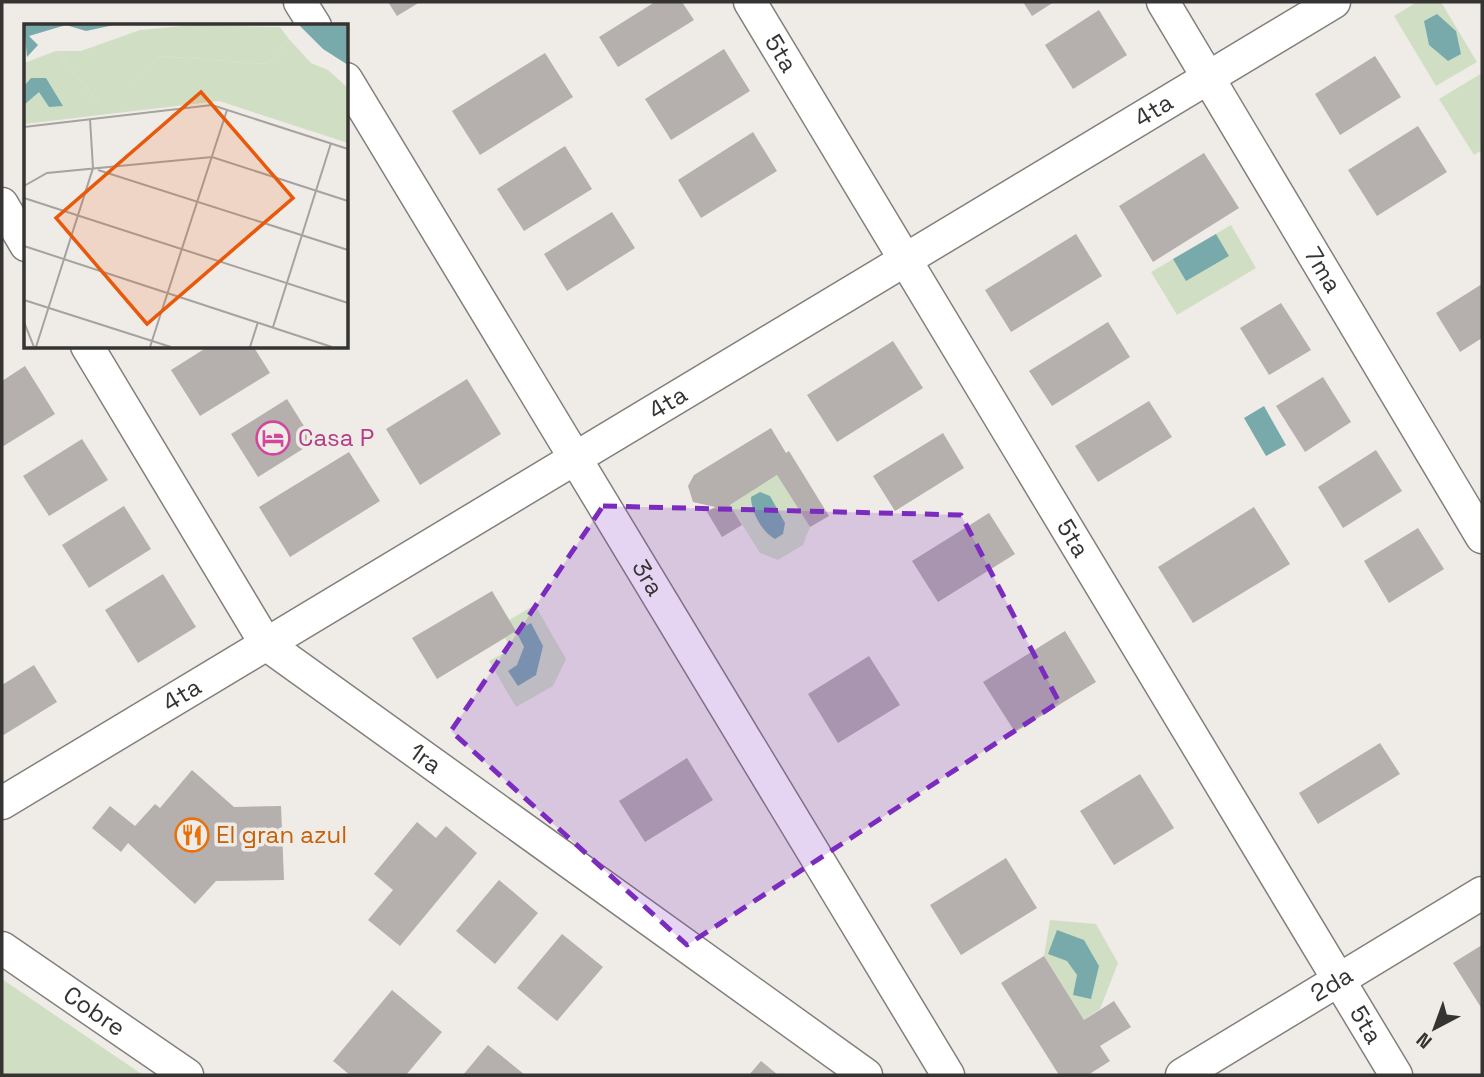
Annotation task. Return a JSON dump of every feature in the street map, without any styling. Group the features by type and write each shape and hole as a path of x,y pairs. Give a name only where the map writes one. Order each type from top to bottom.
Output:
{"street":[{"path":"300,2 314,24"},
{"name":"5ta","path":"750,2 1396,1075"},
{"name":"7ma","path":"1163,2 1482,537"},
{"name":"4ta","path":"2,803 1334,2"},
{"name":"3ra","path":"348,82 948,1075"},
{"path":"2,204 24,242"},
{"name":"1ra","path":"88,348 266,645 866,1075"},
{"name":"2da","path":"1182,1075 1482,893"},
{"name":"Cobre","path":"2,948 187,1075"}],"highlighted area":[{"path":"603,506 961,515 1059,702 687,945 451,731"}],"green space":[{"path":"1417,2 1441,2 1477,62 1436,86 1394,16"},
{"path":"1482,73 1482,150 1474,155 1439,99"},
{"path":"1231,225 1256,268 1177,315 1151,272"},
{"path":"777,475 810,527 803,545 778,560 760,553 730,505"},
{"path":"535,605 566,659 553,686 516,707 489,661 511,649 505,638 516,631 509,620"},
{"path":"1050,920 1096,924 1118,963 1100,1009 1084,1020 1044,956"},
{"path":"2,979 143,1075 2,1075"}],"water":[{"path":"1437,14 1456,31 1461,54 1448,61 1429,45 1424,21"},
{"path":"1216,234 1229,256 1186,281 1173,259"},
{"path":"1264,406 1286,445 1266,456 1244,418"},
{"path":"760,492 770,496 785,523 783,534 775,539 762,527 753,509 751,497"},
{"path":"531,623 543,646 536,675 518,686 508,671 517,665 524,647 516,631"},
{"path":"1057,930 1084,940 1099,966 1091,999 1073,995 1077,975 1067,961 1048,954"}],"building":[{"path":"388,2 420,2 397,16"},
{"path":"655,2 682,2 694,20 618,67 599,37"},
{"path":"1023,2 1054,2 1032,16"},
{"path":"1099,10 1127,55 1073,89 1045,45"},
{"path":"724,49 750,91 671,140 645,99"},
{"path":"545,53 573,97 480,155 452,111"},
{"path":"1375,56 1401,97 1340,135 1315,94"},
{"path":"1418,126 1447,172 1377,216 1348,170"},
{"path":"753,132 777,171 701,218 678,180"},
{"path":"565,146 592,189 524,231 497,189"},
{"path":"1204,153 1239,208 1153,262 1119,206"},
{"path":"612,212 635,248 567,291 544,254"},
{"path":"1076,234 1102,276 1011,332 985,290"},
{"path":"1482,284 1482,338 1460,352 1436,313"},
{"path":"1281,303 1311,350 1269,375 1240,328"},
{"path":"1108,322 1130,357 1052,406 1029,371"},
{"path":"893,341 923,388 837,442 807,395"},
{"path":"206,348 254,348 270,373 200,416 171,370"},
{"path":"25,366 55,414 2,447 2,381"},
{"path":"1323,377 1351,422 1305,452 1276,406"},
{"path":"467,379 501,434 420,485 386,429"},
{"name":"Casa P","path":"287,399 314,442 258,477 231,434"},
{"path":"1149,401 1172,437 1098,482 1075,446"},
{"path":"771,428 786,453 789,451 829,516 810,527 777,475 730,505 742,525 722,537 707,512 715,507 693,502 688,486 694,475"},
{"path":"943,433 964,468 895,511 873,476"},
{"path":"82,439 108,480 49,516 23,476"},
{"path":"1376,450 1402,491 1343,528 1318,487"},
{"path":"349,452 380,501 290,557 259,507"},
{"path":"124,506 151,549 89,588 62,545"},
{"path":"1254,507 1290,564 1193,623 1158,567"},
{"path":"989,513 1015,554 938,602 912,561"},
{"path":"1418,528 1444,569 1389,603 1364,561"},
{"path":"163,574 196,627 138,663 105,610"},
{"path":"492,591 516,631 437,679 412,638"},
{"path":"1065,631 1096,682 1015,732 983,682"},
{"path":"869,656 900,705 838,743 808,694"},
{"path":"34,665 57,702 2,736 2,685"},
{"path":"1380,743 1400,774 1318,824 1299,793"},
{"path":"687,758 713,800 645,842 619,801"},
{"name":"El gran azul","path":"192,770 234,807 281,806 284,880 216,881 195,904 128,843 121,852 92,828 110,806 135,826 155,804 160,808"},
{"path":"1140,774 1174,828 1114,865 1080,811"},
{"path":"417,822 436,838 446,826 477,853 400,946 368,920 393,890 374,874"},
{"path":"1006,858 1037,908 961,955 930,905"},
{"path":"499,880 538,913 495,964 456,931"},
{"path":"562,934 603,967 557,1021 517,988"},
{"path":"1482,945 1482,1009 1453,963"},
{"path":"1044,956 1084,1020 1114,1001 1131,1027 1100,1046 1110,1061 1088,1075 1059,1075 1001,983"},
{"path":"392,990 442,1032 406,1075 350,1075 333,1061"},
{"path":"488,1045 525,1075 463,1075"},
{"path":"761,1061 778,1075 749,1075"}],"place":[{"name":"Casa P","path":"273,438"},
{"name":"El gran azul","path":"192,835"}]}
